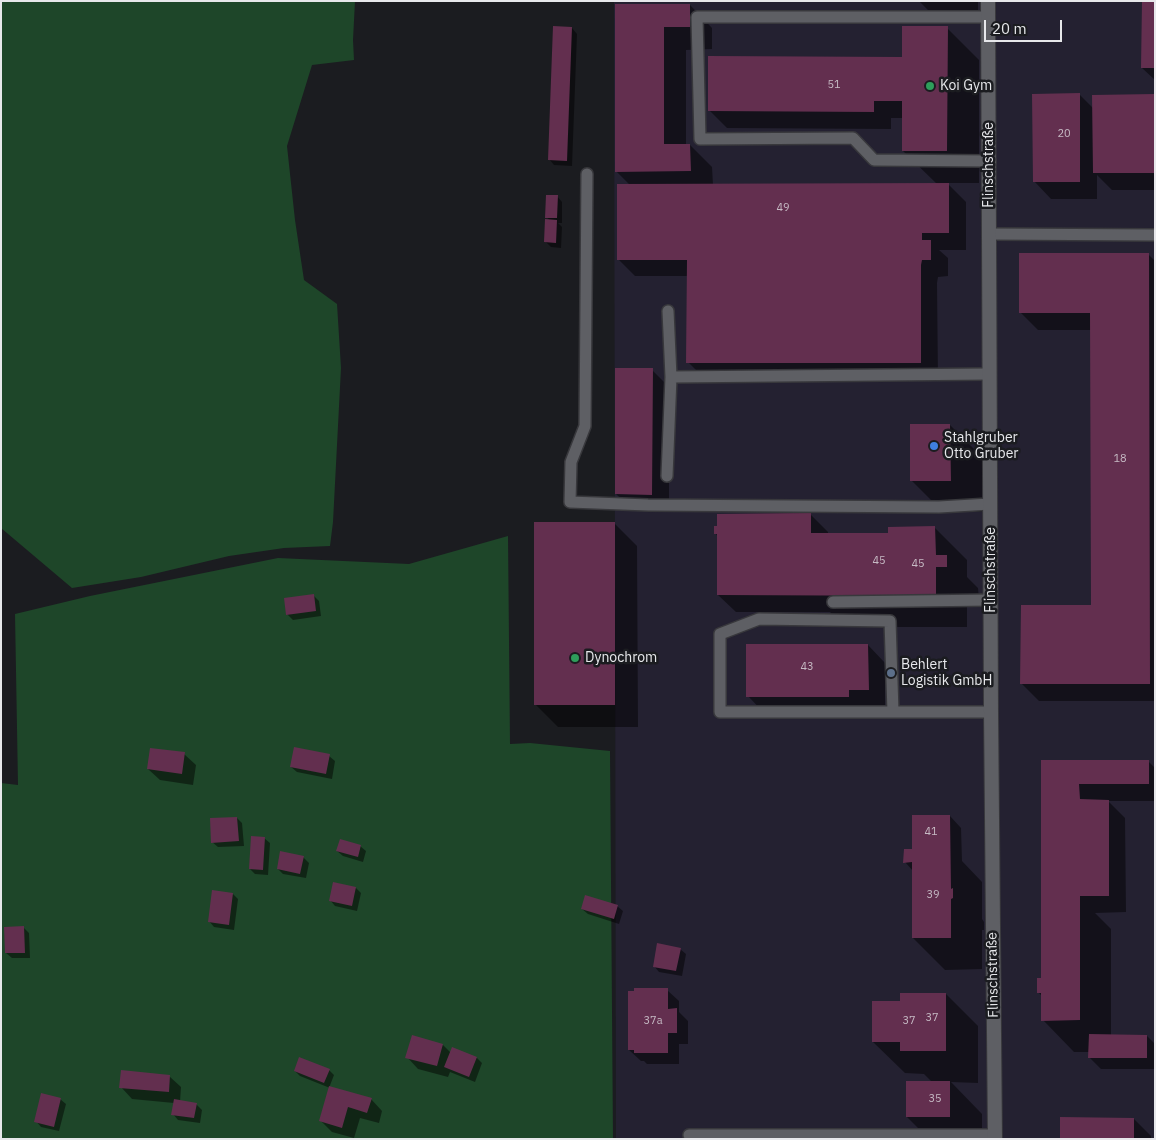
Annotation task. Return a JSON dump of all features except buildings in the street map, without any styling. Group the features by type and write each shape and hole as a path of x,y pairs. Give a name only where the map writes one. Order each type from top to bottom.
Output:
{"street":[{"name":"Flinschstraße","path":"988,1 995,1137"}],"lane":[{"path":"988,17 697,17 700,139 853,138 874,160 990,161"},
{"path":"587,174 585,426 570,462 570,502 648,505 939,507 990,504"},
{"path":"990,234 1155,235"},
{"path":"667,476 671,377 668,311"},
{"path":"671,377 989,374"},
{"path":"833,602 991,600"},
{"path":"893,712 890,621 759,619 720,634 720,712 893,712 991,712"},
{"path":"689,1135 995,1137"}],"shaded area":[{"path":"614,1 1155,1 1155,1139 616,1139"}],"green space":[{"path":"1,1 355,1 354,60 312,65 287,146 304,280 337,304 341,368 333,522 330,546 284,548 229,556 141,577 72,588 1,528"},
{"path":"508,536 510,744 530,743 610,751 613,1139 1,1139 1,783 18,785 15,614 90,596 278,558 409,564"}],"place":[{"name":"Koi Gym","path":"930,86"},
{"name":"Stahlgruber Otto Gruber","path":"934,446"},
{"name":"Dynochrom","path":"575,658"},
{"name":"Behlert Logistik GmbH","path":"891,673"}]}
